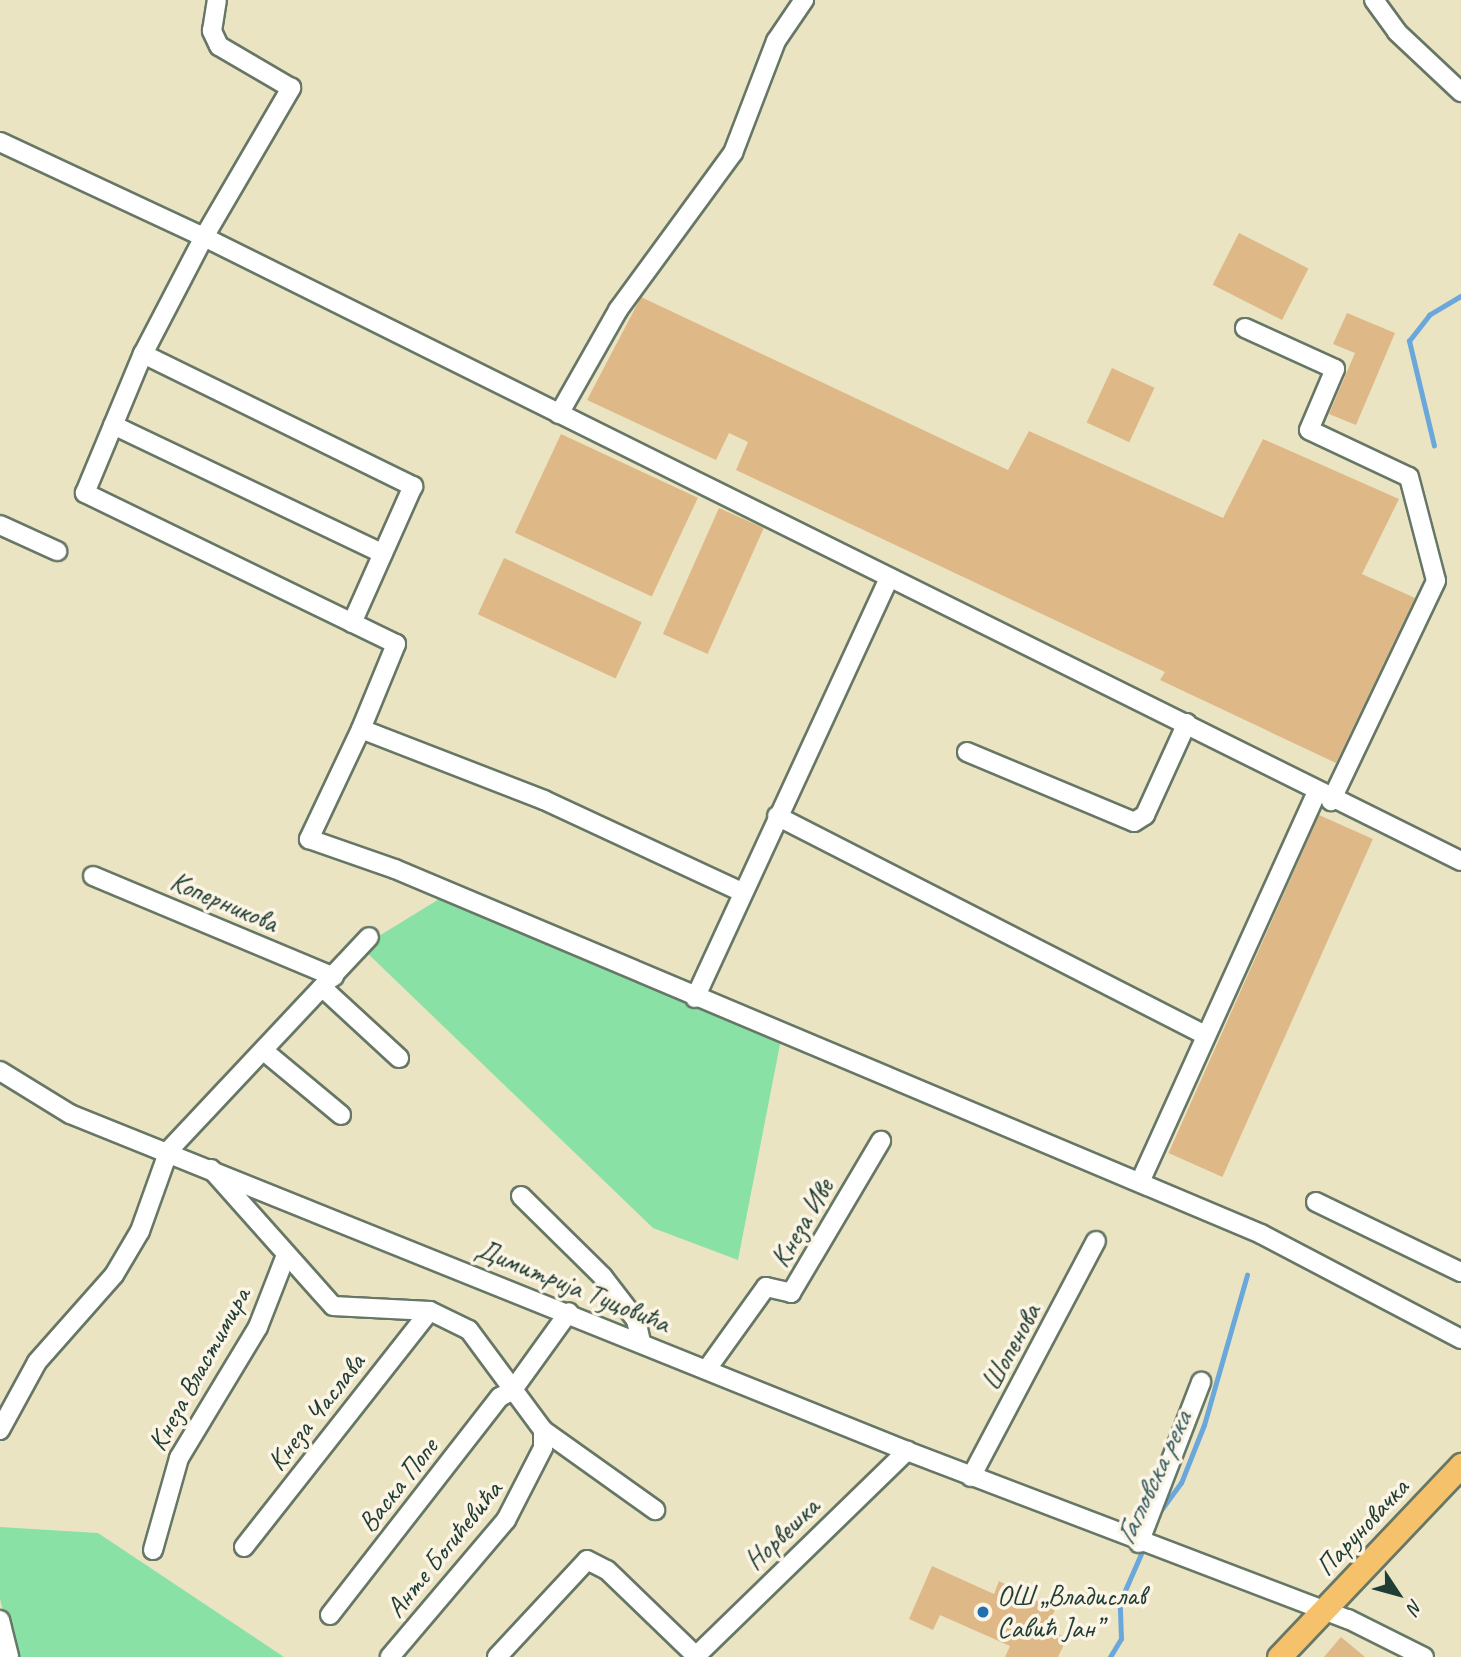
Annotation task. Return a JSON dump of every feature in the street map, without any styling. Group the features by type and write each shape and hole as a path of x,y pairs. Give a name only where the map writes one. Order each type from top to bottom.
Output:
{"main road":[{"name":"Паруновачка","path":"1324,1610 1461,1465"},
{"path":"1279,1657 1324,1610"}],"street":[{"path":"217,0 212,31 219,46 291,88 204,237 143,355 85,493 396,644 361,729 309,839 396,869 695,998 1261,1234 1461,1339"},
{"path":"559,414 618,310 733,153 776,41 804,0"},
{"path":"1374,0 1397,32 1461,92"},
{"path":"0,142 204,237 1186,723 1324,797 1461,861"},
{"path":"1140,1182 1203,1034 1436,581 1409,477 1309,430 1335,369 1245,328"},
{"path":"143,355 413,486 352,623"},
{"path":"113,425 383,554"},
{"path":"0,525 57,551"},
{"path":"695,998 889,578"},
{"path":"967,752 1135,822 1145,814 1186,723"},
{"path":"361,729 544,800 742,892"},
{"path":"777,816 1203,1034"},
{"name":"Коперникова","path":"93,876 329,983 400,1058"},
{"path":"0,1430 37,1362 114,1275 140,1231 169,1150 329,983 369,937"},
{"path":"264,1051 341,1115"},
{"name":"Димитрија Туцовића","path":"0,1071 70,1114 169,1150 971,1477 1181,1560 1324,1610"},
{"name":"Кнеза Иве","path":"707,1369 766,1287 791,1293 881,1141"},
{"path":"209,1167 333,1306 430,1311 468,1330 543,1430 655,1510"},
{"path":"521,1196 603,1277 636,1320 641,1342"},
{"path":"1316,1202 1461,1272"},
{"name":"Шопенова","path":"971,1477 1096,1241"},
{"name":"Кнеза Властимира","path":"153,1550 179,1458 258,1327 286,1255"},
{"name":"Кнеза Часлава","path":"244,1546 430,1311"},
{"name":"Васка Попе","path":"330,1615 500,1397 512,1391 569,1312"},
{"path":"1135,1541 1201,1382"},
{"name":"Анте Богићевића","path":"390,1657 506,1521 543,1448 543,1430"},
{"name":"Норвешка","path":"696,1657 907,1451"},
{"path":"497,1657 587,1560 607,1570 696,1657"},
{"name":"Паруновачка","path":"1324,1610 1424,1657"},
{"path":"0,1620 9,1657"}],"green space":[{"path":"449,893 782,1034 738,1260 653,1228 361,947"},
{"path":"0,1527 98,1533 284,1657 14,1657 0,1599"}],"building":[{"path":"1239,233 1308,268 1282,320 1213,285"},
{"path":"641,297 1008,470 1029,431 1223,518 1263,439 1399,499 1362,574 1415,598 1336,763 1160,680 1165,672 736,470 748,442 729,433 716,460 587,400"},
{"path":"1347,313 1395,333 1356,425 1329,414 1355,353 1333,344"},
{"path":"1112,368 1155,388 1129,442 1087,422"},
{"path":"561,434 698,498 652,597 515,533"},
{"path":"719,508 764,528 708,654 663,634"},
{"path":"504,558 642,622 616,678 478,614"},
{"path":"1319,815 1373,839 1222,1177 1169,1153"},
{"name":"ОШ „Владислав Савић Јан”","path":"932,1566 994,1594 999,1581 1055,1610 1046,1629 1067,1638 1058,1657 1005,1657 1010,1646 940,1615 933,1630 909,1619"},
{"path":"1341,1637 1365,1657 1324,1657"}],"waterway":[{"name":"Гагловска река","path":"1434,446 1409,341 1429,315 1461,296"},
{"name":"Гагловска река","path":"1159,1513 1181,1483 1204,1425 1247,1275"},
{"name":"Гагловска река","path":"1110,1657 1121,1639 1120,1602 1144,1547"}],"place":[{"name":"ОШ „Владислав Савић Јан”","path":"983,1612"}]}
